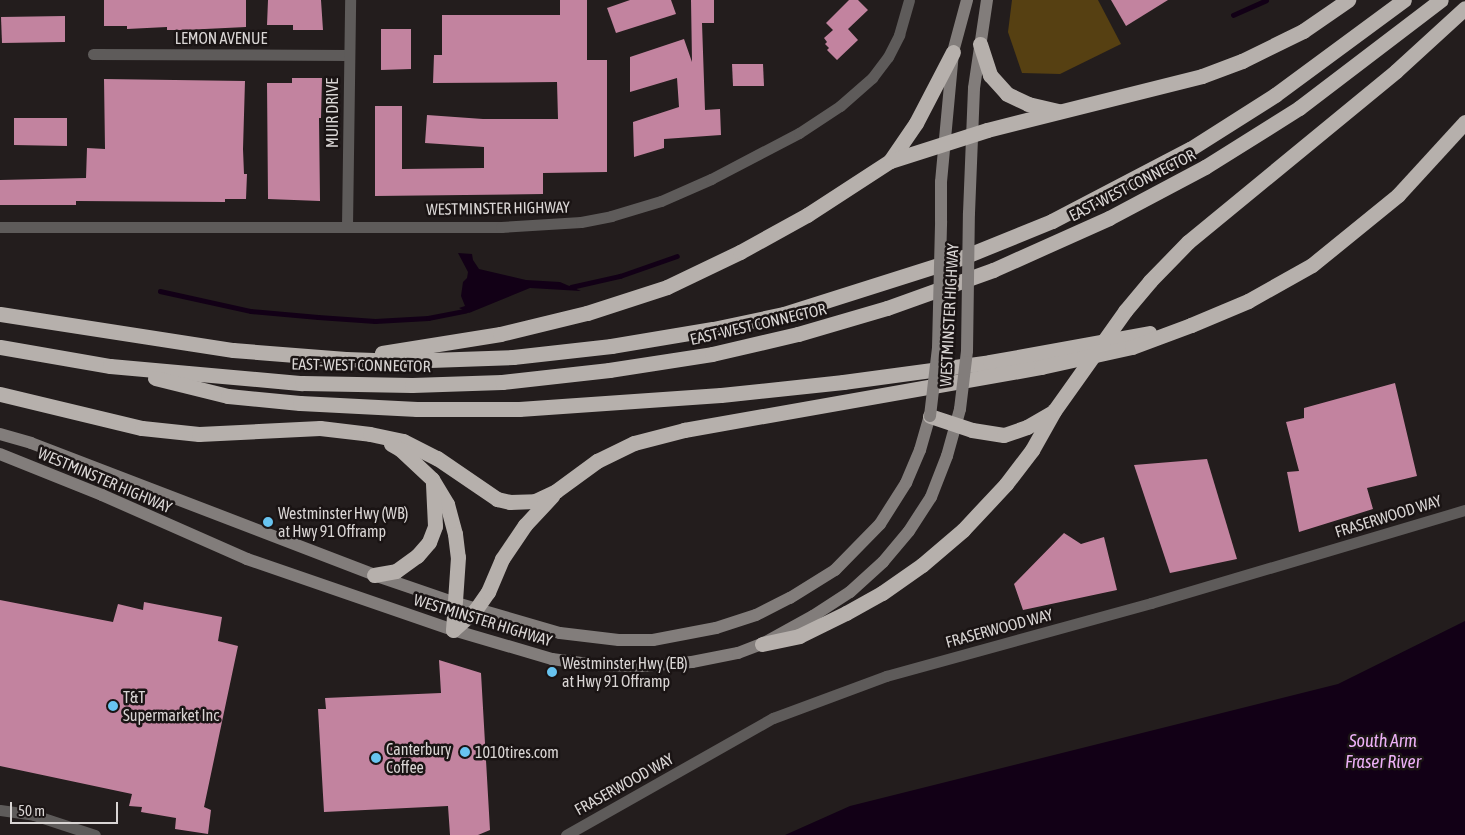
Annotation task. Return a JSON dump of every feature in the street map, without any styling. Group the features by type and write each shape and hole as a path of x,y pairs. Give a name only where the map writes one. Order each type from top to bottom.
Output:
{"highway":[{"path":"346,359 500,334 587,313 667,287 740,252 807,215 890,161 972,136 1202,76 1242,61 1303,31 1348,0"},
{"name":"EAST-WEST CONNECTOR","path":"0,314 234,350 346,359 401,361 513,357 612,346 713,329 784,314 961,258 1052,221 1190,149 1275,95 1404,0"},
{"name":"EAST-WEST CONNECTOR","path":"0,347 110,366 302,383 412,385 502,382 609,370 712,354 798,334 887,308 993,270 1109,218 1205,167 1299,108 1441,0"},
{"path":"762,644 799,636 882,593 922,565 963,530 1006,484 1032,450 1054,411 1125,311 1150,281 1188,242 1396,71 1465,8"},
{"path":"980,44 990,75 1007,94 1028,104 1062,112"},
{"path":"890,161 916,123 953,52"},
{"path":"0,394 142,428 199,434 320,428 370,434 403,441 437,458 496,498 510,502 535,501 556,491 597,461 634,443 684,430 1041,366 1132,346 1191,325 1248,301 1312,265 1398,195 1465,122"},
{"path":"110,366 228,396 300,403 418,409 519,409 721,395 844,382 990,362 1191,325"},
{"path":"930,416 972,430 1004,434 1027,427 1054,411"},
{"path":"370,434 400,449 432,479 447,504 455,534 458,556 454,602 454,630"},
{"path":"374,575 396,570 417,556 429,542 435,526 432,479"},
{"path":"454,630 476,609 488,592 502,559 521,532 556,491"}],"main road":[{"name":"WESTMINSTER HIGHWAY","path":"0,434 31,443 374,575 476,609 560,633 619,640 653,640 716,628 756,614 790,598 835,570 880,524 906,483 920,450 930,416 938,348 944,144 953,52 967,0"},
{"name":"WESTMINSTER HIGHWAY","path":"0,454 102,495 247,559 454,630 552,659 596,665 642,666 692,662 738,653 762,644 813,616 850,592 883,562 909,531 931,497 957,424 967,351 972,136 980,44 987,0"}],"street":[{"name":"MUIR DRIVE","path":"347,226 350,0"},
{"name":"WESTMINSTER HIGHWAY","path":"0,227 501,227 553,225 610,216 661,201 711,179 791,137 840,106 872,78 888,57 899,35 909,0"},
{"name":"LEMON AVENUE","path":"93,54 348,55"},
{"name":"FRASERWOOD WAY","path":"566,835 773,718 886,676 1151,603 1465,510"},
{"path":"0,810 34,814 95,835"}],"shaded area":[{"path":"1012,0 1098,0 1121,44 1060,74 1022,73 1008,32"}],"water":[{"path":"458,253 472,254 473,260 479,269 526,280 560,282 581,291 530,288 469,313 459,308 465,306 461,296 463,282 467,278 468,272"},
{"name":"South Arm Fraser River","path":"1465,621 1465,835 785,835 850,806 1338,684"}],"building":[{"path":"104,0 246,0 246,27 167,30 167,27 127,29 127,26 104,26"},
{"path":"268,0 321,0 323,30 293,30 293,25 267,25"},
{"path":"560,0 587,0 587,60 607,60 607,172 543,173 543,194 375,196 375,106 402,106 402,169 484,168 484,147 425,143 427,115 483,119 558,119 557,82 433,83 434,55 442,55 442,15 560,15"},
{"path":"630,0 671,0 676,14 616,33 607,8"},
{"path":"691,0 714,0 714,23 702,23 705,110 720,109 721,135 664,139 664,148 634,157 633,122 679,107 677,78 630,92 630,57 684,39 692,62"},
{"path":"849,0 858,0 868,10 848,29 858,40 837,60 827,50 829,48 825,44 827,42 824,38 833,30 826,23"},
{"path":"1111,0 1168,0 1126,26"},
{"path":"65,16 65,42 2,43 1,17"},
{"path":"381,29 411,29 411,69 381,70"},
{"path":"732,64 763,64 764,86 733,86"},
{"path":"292,78 322,78 321,118 319,118 320,201 268,199 267,83 292,83"},
{"path":"104,79 245,81 243,149 244,174 247,174 246,199 225,199 225,202 76,201 76,205 0,205 0,180 86,178 87,148 105,149"},
{"path":"14,118 67,118 67,146 14,145"},
{"path":"1395,383 1417,476 1367,488 1373,509 1299,532 1287,472 1299,471 1286,422 1304,418 1304,408"},
{"path":"1207,459 1237,559 1170,573 1134,465"},
{"path":"1064,533 1081,544 1104,537 1117,590 1023,610 1014,584"},
{"name":"T&T Supermarket Inc","path":"0,600 113,622 118,604 143,610 144,602 222,617 218,641 238,646 204,807 211,810 208,834 175,829 176,818 141,812 142,807 129,806 132,794 0,766"},
{"path":"439,660 481,673 490,830 478,835 450,835 448,806 324,812 318,709 326,709 325,698 441,693"}],"waterway":[{"path":"1233,15 1266,0"},
{"path":"571,287 620,276 677,256"},
{"path":"160,291 251,311 375,321 428,318 465,311"}],"place":[{"name":"Westminster Hwy (WB) at Hwy 91 Offramp","path":"268,522"},
{"name":"Westminster Hwy (EB) at Hwy 91 Offramp","path":"552,672"},
{"name":"T&T Supermarket Inc","path":"113,706"},
{"name":"1010tires.com","path":"465,752"},
{"name":"Canterbury Coffee","path":"376,758"}]}
